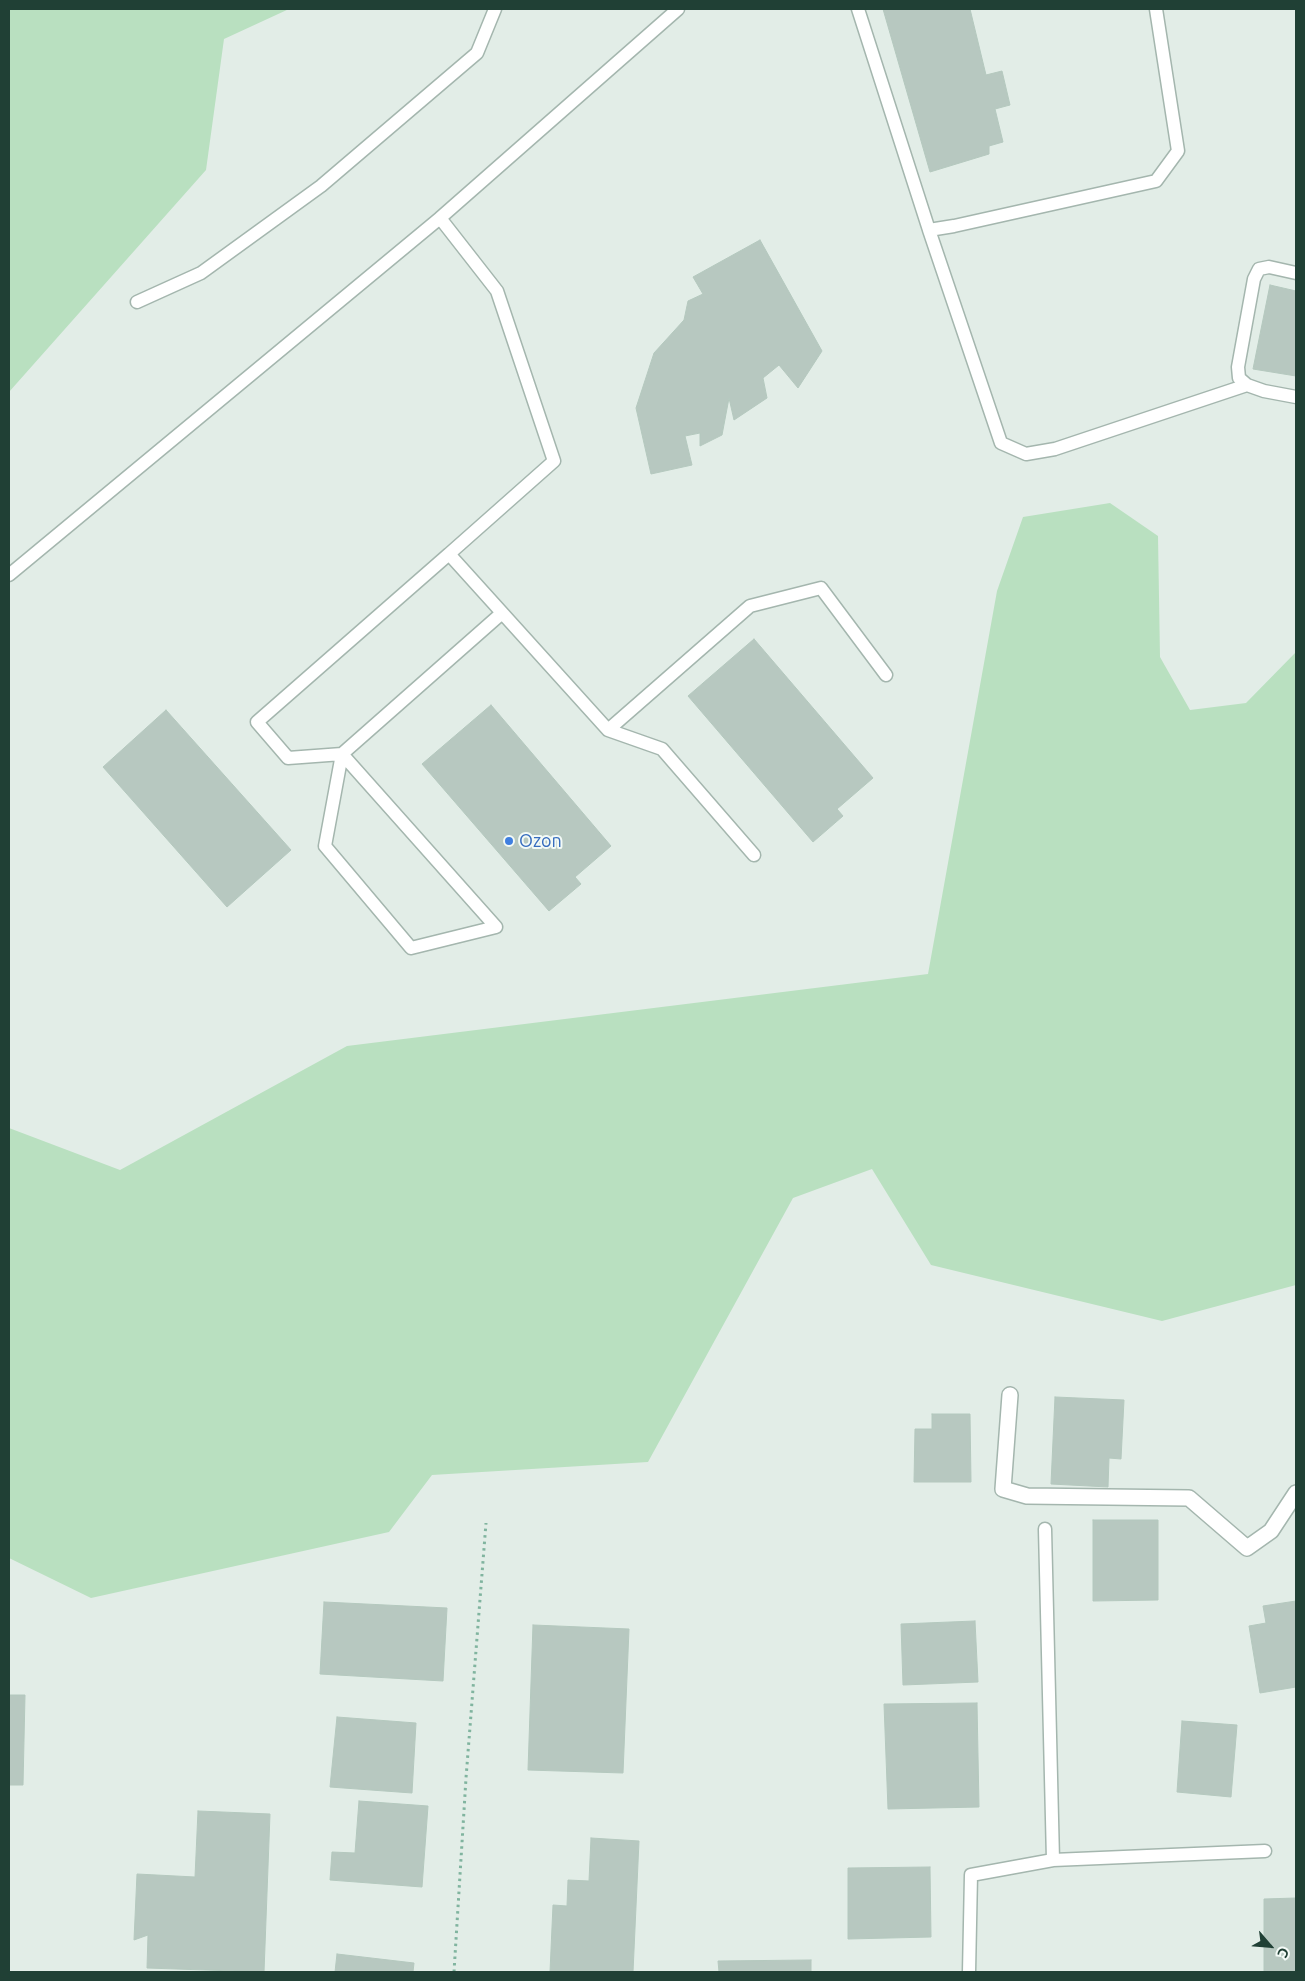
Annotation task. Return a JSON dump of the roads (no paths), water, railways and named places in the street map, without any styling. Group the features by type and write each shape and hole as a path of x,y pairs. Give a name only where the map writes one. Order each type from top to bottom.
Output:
{"street":[{"path":"1010,1395 1003,1489 1027,1496 1189,1498 1247,1548 1271,1531 1296,1492"}],"lane":[{"path":"137,302 201,273 321,186 477,53 495,9"},
{"path":"9,575 440,218 678,9"},
{"path":"858,9 1000,443 1026,454 1055,449 1247,385"},
{"path":"929,230 1156,181 1178,151 1156,9"},
{"path":"440,218 497,291 554,461 257,722 288,758 342,754 502,613"},
{"path":"1296,272 1269,267 1259,270 1254,279 1238,367 1239,378 1247,385 1264,391 1296,397"},
{"path":"449,554 608,730 662,749 754,855"},
{"path":"608,730 750,606 821,588 886,675"},
{"path":"342,754 464,891 496,927 411,948 325,846 342,754"},
{"path":"1046,1529 1054,1860"},
{"path":"969,1972 971,1875 1054,1860 1265,1851"}],"place":[{"name":"Ozon","path":"509,841"}]}
